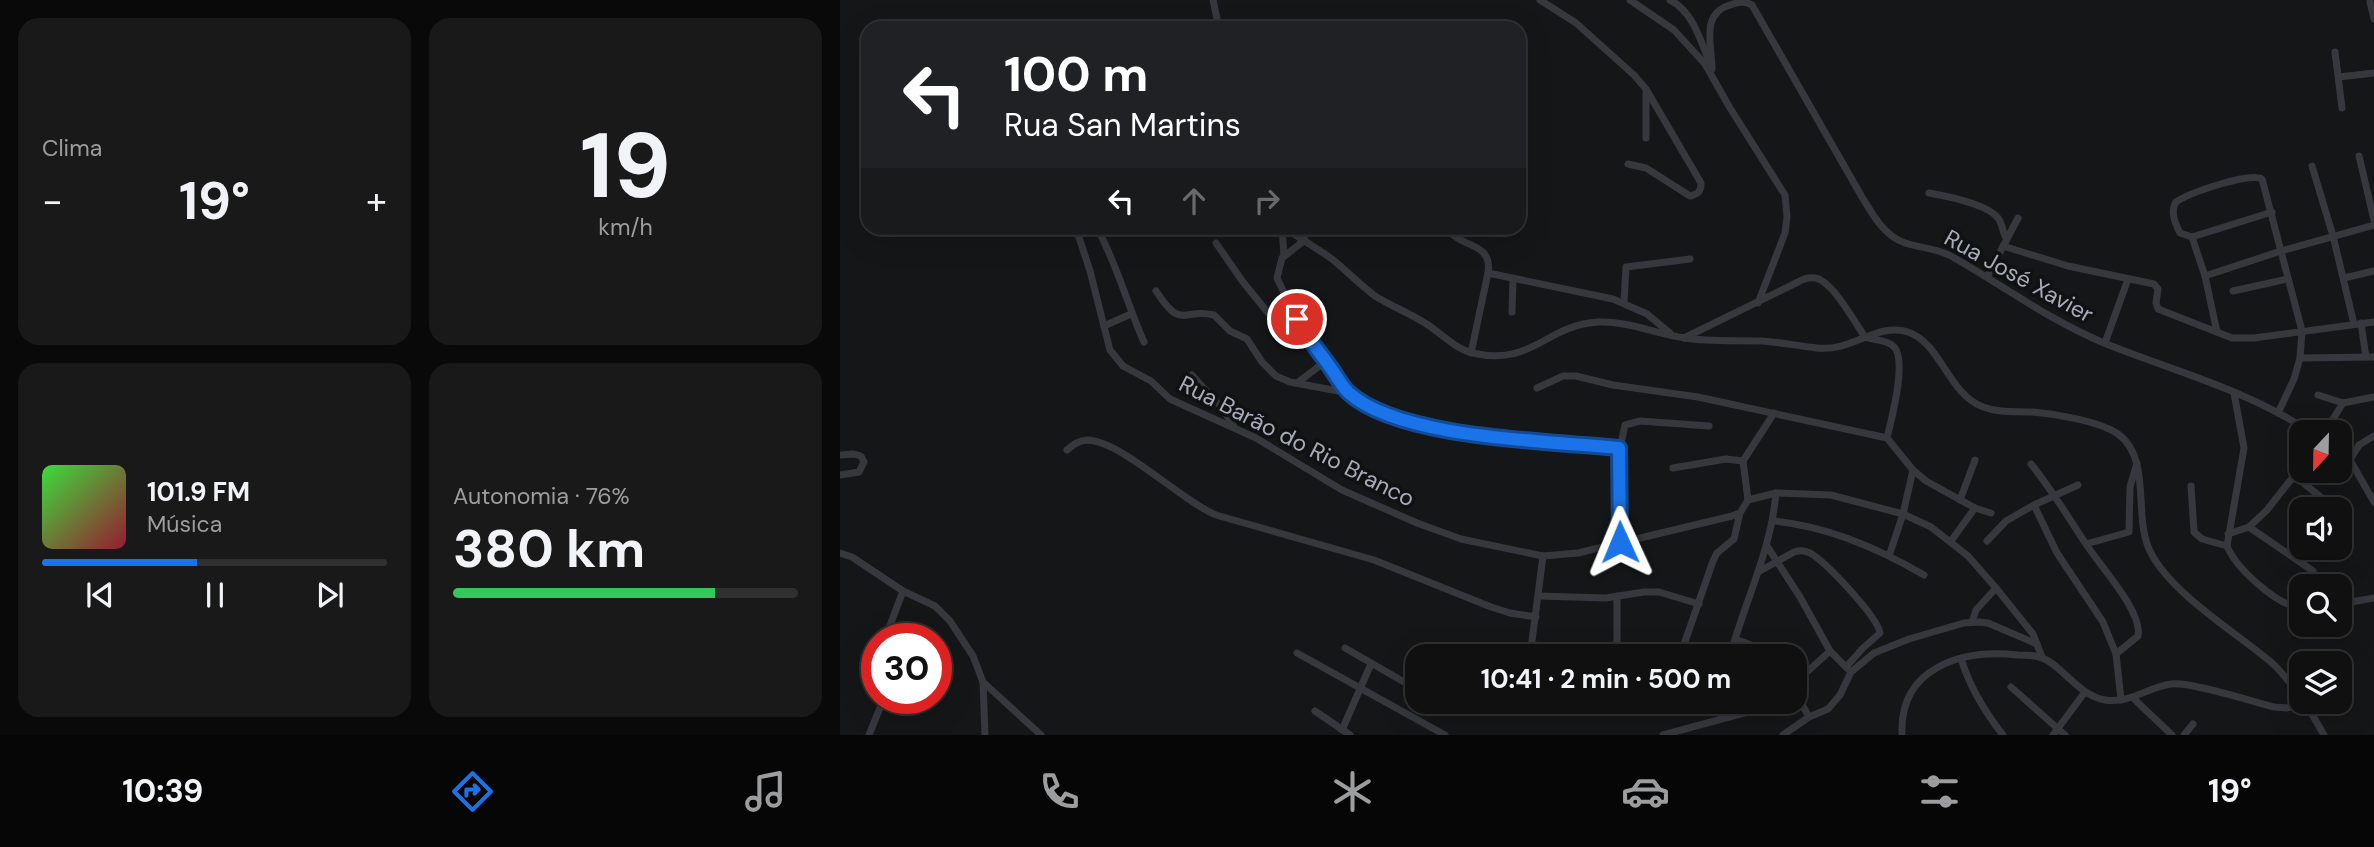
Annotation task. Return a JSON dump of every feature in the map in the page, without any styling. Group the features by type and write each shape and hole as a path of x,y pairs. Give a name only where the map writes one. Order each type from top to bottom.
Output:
{"street":[{"path":"1213,0 1218,21"},
{"path":"1540,0 1576,23 1646,89 1701,183 1701,189 1698,194 1690,196 1646,168 1628,164"},
{"path":"1630,0 1674,30 1713,73"},
{"path":"1670,0 1685,10 1690,18 1730,108 1785,195 1787,217 1781,246 1758,303"},
{"path":"2370,2 2374,19"},
{"name":"Rua José Xavier","path":"1713,73 1709,30 1713,15 1722,7 1738,3 1752,5 1862,197 1883,228 1905,243 1943,252 2045,314 2105,343 2234,393 2290,420"},
{"path":"2335,52 2342,108"},
{"path":"2339,77 2374,73"},
{"path":"1646,89 1646,138"},
{"path":"2205,276 2374,223 2359,156"},
{"path":"2300,358 2370,357 2312,166"},
{"path":"2217,332 2205,276 2193,240 2180,233 2174,221 2173,207 2176,202 2218,186 2260,177 2273,212 2302,331 2300,358 2290,391 2278,413"},
{"path":"1928,193 1956,198 1994,215 2000,220 2005,242"},
{"path":"2193,240 2273,212"},
{"path":"1987,277 2018,218"},
{"name":"Rua Barão do Rio Branco","path":"1078,235 1110,351 1123,366 1145,377 1170,399 1235,427 1342,490 1417,523 1461,539 1543,556 1578,553 1740,513"},
{"path":"1101,235 1110,249 1131,314 1144,342"},
{"path":"1283,235 1284,256"},
{"path":"1296,235 1333,260 1372,293 1471,353 1497,356 1518,354 1565,329 1593,323 1629,324 1684,338 1773,342 1832,349 1845,347 1886,331 1906,331 1927,347 1960,392 1976,404 2000,411 2046,413 2103,428 2124,440 2137,463 2143,529 2153,558 2186,593 2272,663 2289,683"},
{"path":"1452,235 1478,247 1490,264 1471,353"},
{"path":"1305,240 1284,256 1279,264 1278,278 1303,332 1349,393"},
{"path":"2005,242 2068,266 2154,284 2158,292 2158,309 2228,337 2374,322"},
{"path":"1216,243 1278,325 1288,326 1297,319"},
{"path":"1624,302 1626,267 1690,259"},
{"path":"2344,278 2374,271"},
{"path":"1488,273 1624,302 1647,314 1674,336"},
{"path":"1684,338 1798,282 1813,277 1819,279 1832,289 1865,337 1894,346 1897,354 1897,395 1887,438"},
{"path":"1512,312 1513,279"},
{"path":"2105,343 2128,279"},
{"path":"2233,291 2288,279"},
{"path":"1156,291 1168,308 1178,315 1214,315 1230,331 1247,339 1262,362 1276,376 1349,393 1393,417 1417,424 1482,435 1619,448"},
{"path":"1104,326 1131,314"},
{"path":"1297,383 1326,361"},
{"path":"1192,374 1235,427"},
{"path":"1537,388 1563,376 1576,376 1613,385 1698,397 1887,438 1913,470 1932,485 1975,508 1991,513"},
{"path":"2234,393 2244,448 2227,546 2237,563 2252,579 2289,604"},
{"path":"2318,395 2343,402 2374,397"},
{"path":"2332,420 2343,402"},
{"path":"1685,644 1715,556 1737,534 1740,513 1748,500 1743,461 1774,413"},
{"path":"1620,542 1619,448 1625,425 1640,421 1709,426"},
{"path":"2352,456 2359,444 2374,436"},
{"path":"1068,450 1081,441 1099,442 1134,461 1195,505 1216,515 1374,560 1491,607 1536,617"},
{"path":"840,456 854,454 861,456 864,462 859,472 840,475"},
{"path":"1672,468 1726,459 1743,461"},
{"path":"1960,500 1975,460"},
{"path":"2086,544 2129,532 2130,487 2137,463"},
{"path":"2031,464 2056,495 2138,624 2138,636 2116,654"},
{"path":"2352,464 2374,502"},
{"path":"1889,556 1903,514 1913,470"},
{"path":"2228,534 2249,527 2289,483"},
{"path":"2304,483 2321,497"},
{"path":"1987,541 2006,521 2078,485"},
{"path":"2191,486 2194,532 2202,539 2227,546"},
{"path":"1748,500 1776,493 1831,495 1903,514 1931,527 1951,541 1996,588 2033,634 2042,657 2085,692 2104,700 2133,698 2173,683 2274,707 2289,707"},
{"path":"1734,644 1760,571 1774,521 1776,493"},
{"path":"2034,505 2057,553 2097,611 2116,654 2121,700"},
{"path":"1951,541 1975,508"},
{"path":"1774,521 1818,527 1889,556 1924,575"},
{"path":"2249,527 2313,571"},
{"path":"1767,546 1830,651 1849,669"},
{"path":"1760,571 1799,550 1813,555 1873,618 1880,633 1863,648 1849,669 1835,702 1783,735"},
{"path":"840,553 852,557 903,591 935,606 950,621 973,656 983,682 985,735"},
{"path":"1534,644 1543,556"},
{"path":"1972,622 1976,610 1996,588"},
{"path":"891,623 903,591"},
{"path":"1539,596 1597,598 1659,592 1699,604"},
{"path":"1617,596 1617,644"},
{"path":"2352,602 2374,598"},
{"path":"1849,669 1882,649 1972,622 1988,623 2036,644"},
{"path":"1735,639 1748,644"},
{"path":"1345,648 1405,683"},
{"path":"1807,672 1830,651"},
{"path":"1297,653 1445,735"},
{"path":"1902,735 1902,711 1910,695 1932,670 1961,658 1992,653 2042,657"},
{"path":"1961,658 1965,673 1981,703 2003,735"},
{"path":"1342,730 1371,664"},
{"path":"983,682 1041,735"},
{"path":"2011,687 2059,733 2085,692"},
{"path":"2133,698 2172,735"},
{"path":"1315,711 1349,735"},
{"path":"869,735 878,714"},
{"path":"1663,735 1740,714"},
{"path":"2312,714 2324,735"},
{"path":"2184,735 2193,724"}],"route":[{"path":"1297,319 1309,341 1349,393 1393,417 1417,424 1482,435 1619,448 1620,542"}]}
